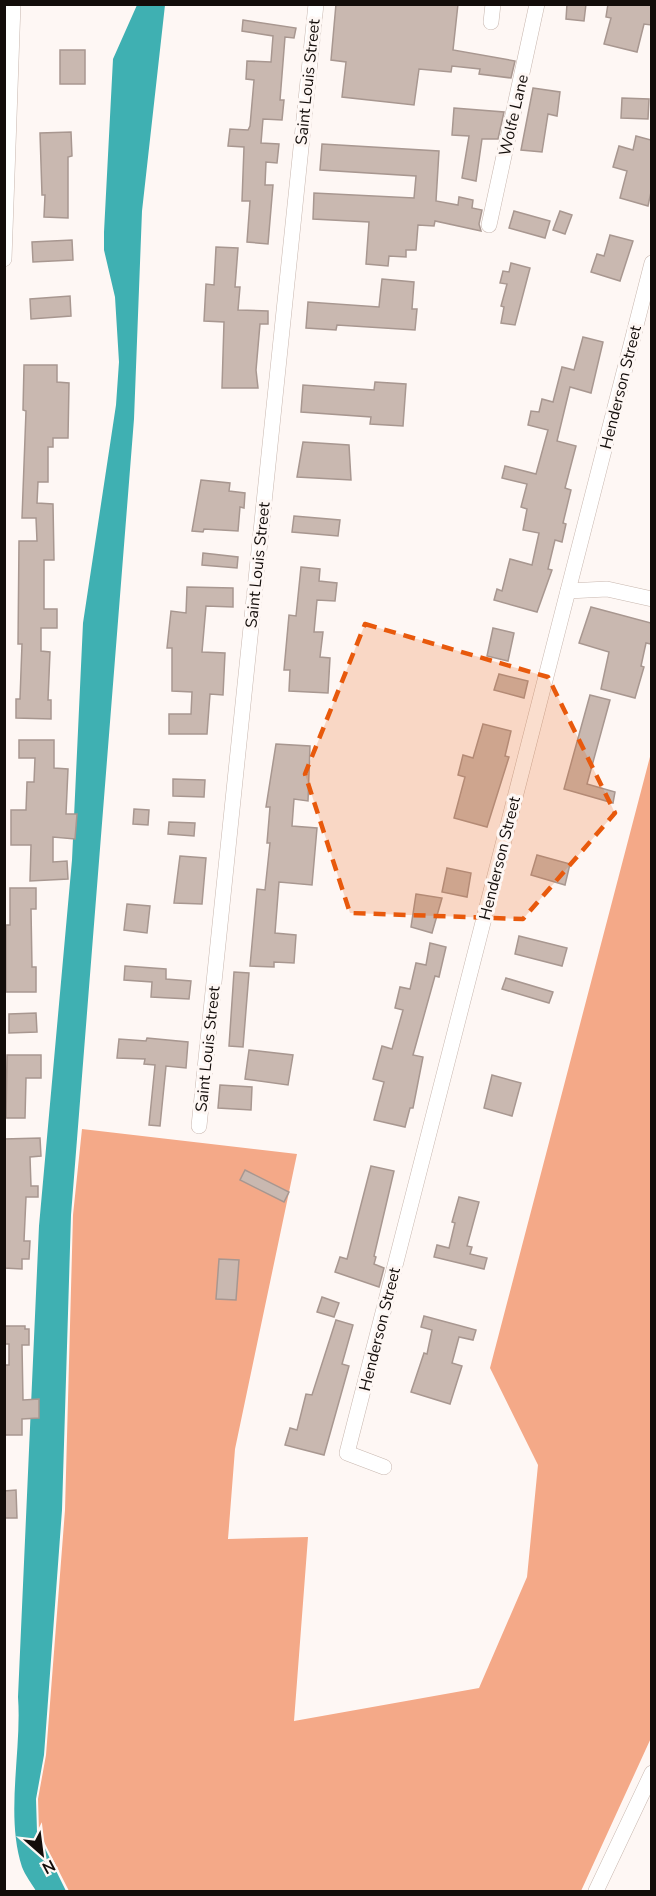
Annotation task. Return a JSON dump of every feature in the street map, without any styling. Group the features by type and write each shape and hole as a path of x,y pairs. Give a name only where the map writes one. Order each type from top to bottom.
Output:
{"street":[{"path":"4,259 13,4"},
{"name":"Saint Louis Street","path":"199,1126 316,4"},
{"path":"491,22 493,4"},
{"name":"Wolfe Lane","path":"489,225 537,4"},
{"name":"Henderson Street","path":"384,1467 347,1453 649,284 651,263"},
{"path":"568,591 607,589 651,599"},
{"path":"596,1891 651,1773"}],"highlighted area":[{"path":"365,624 548,677 615,813 523,919 350,913 305,774"}],"shaded area":[{"path":"651,753 651,1738 581,1891 69,1891 39,1832 38,1799 46,1755 65,1510 73,1215 82,1129 297,1154 235,1449 228,1539 308,1537 294,1721 479,1688 527,1577 538,1465 490,1368"}],"water":[{"path":"137,5 165,5 142,211 134,419 71,1215 62,1510 44,1755 36,1799 37,1832 66,1891 36,1891 22,1867 17,1847 14,1804 39,1226 72,860 83,623 116,405 119,362 115,297 104,250 113,59"}],"building":[{"path":"336,4 458,4 453,50 515,61 511,78 479,74 480,69 452,66 451,72 419,69 414,105 342,97 346,62 331,60"},
{"path":"567,4 586,4 584,21 566,19"},
{"path":"608,4 651,4 651,25 644,24 637,52 604,44 611,18 606,17"},
{"path":"243,20 296,28 294,38 285,37 280,100 284,100 282,120 263,119 261,143 279,144 277,163 266,162 265,185 273,185 268,244 247,242 250,201 242,201 244,147 228,146 230,129 248,130 250,126 254,80 246,79 247,61 271,62 273,36 242,31"},
{"path":"60,50 85,50 85,84 60,84"},
{"path":"533,88 560,92 557,116 548,114 542,152 521,150"},
{"path":"622,98 649,99 648,119 621,118"},
{"path":"454,108 504,112 498,139 482,139 476,181 462,178 469,136 452,135"},
{"path":"71,132 72,156 68,157 68,218 44,217 45,195 42,195 40,133"},
{"path":"636,136 651,140 651,192 648,206 620,198 627,171 613,167 619,146 633,150"},
{"path":"322,144 439,151 436,201 458,205 459,197 473,200 472,208 482,210 479,224 481,231 435,221 434,226 418,225 416,250 406,250 406,257 389,256 388,266 366,264 369,222 313,219 314,193 414,198 416,176 320,170"},
{"path":"514,211 550,221 545,238 509,228"},
{"path":"560,211 572,215 565,234 553,230"},
{"path":"610,235 633,241 620,281 591,272 597,254 604,256"},
{"path":"72,240 73,260 33,262 32,242"},
{"path":"216,247 238,248 235,287 240,287 238,310 268,311 268,324 260,324 256,370 258,388 222,388 224,322 204,321 206,284 214,285"},
{"path":"511,263 530,268 515,325 501,323 504,307 501,306 507,284 500,283 503,271 509,272"},
{"path":"382,279 414,282 412,309 417,309 415,330 337,325 336,330 306,328 308,302 379,307"},
{"path":"70,296 71,316 31,319 30,299"},
{"path":"583,337 603,342 591,393 570,387 557,441 576,446 565,488 571,490 563,523 566,524 562,542 555,540 548,569 552,570 537,612 494,600 497,589 502,591 510,559 532,565 539,533 523,530 527,509 521,507 527,484 502,478 505,466 536,474 548,430 528,425 531,411 539,412 542,399 553,402 562,367 574,370"},
{"path":"24,365 57,365 57,382 69,383 68,438 53,438 53,447 48,447 48,482 38,482 37,503 53,504 54,560 44,560 44,609 57,609 57,628 41,628 41,651 50,652 48,700 51,700 51,719 16,718 16,699 20,699 22,644 18,644 19,541 37,541 36,518 22,518 26,411 23,410"},
{"path":"375,382 406,384 403,426 370,424 371,417 301,412 303,385 374,390"},
{"path":"303,442 349,445 351,480 297,477"},
{"path":"201,480 230,483 229,491 245,493 244,508 240,507 238,531 204,529 203,532 192,531"},
{"path":"294,516 340,520 338,536 292,532"},
{"path":"203,553 238,557 237,568 202,565"},
{"path":"301,567 320,569 319,581 337,583 335,601 317,600 314,632 323,632 320,657 330,658 328,693 289,691 290,670 284,670 289,615 296,616"},
{"path":"187,587 233,588 233,607 206,606 202,652 225,653 223,695 210,694 207,734 169,734 169,714 191,714 192,692 172,691 172,648 167,648 171,611 186,613"},
{"path":"591,607 651,623 651,644 646,643 641,666 644,667 635,698 601,689 609,652 579,643"},
{"path":"493,628 514,633 508,661 487,656"},
{"path":"499,674 528,681 524,698 494,690"},
{"path":"590,695 610,700 587,784 615,792 613,803 564,789"},
{"path":"483,724 511,731 505,756 509,757 487,827 454,818 465,777 458,775 463,755 473,758"},
{"path":"19,740 54,740 54,768 68,769 66,814 77,814 75,839 53,837 53,862 67,861 68,879 30,881 31,845 11,845 11,810 26,810 27,782 34,782 35,758 19,758"},
{"path":"276,744 310,746 308,801 294,799 292,826 317,828 312,885 279,882 275,933 296,935 294,963 274,962 274,967 250,966 257,889 265,890 270,843 267,843 270,807 266,807"},
{"path":"173,779 205,780 204,797 173,796"},
{"path":"134,809 149,810 148,825 133,824"},
{"path":"169,822 195,823 194,836 168,834"},
{"path":"537,855 570,864 565,885 531,875"},
{"path":"180,856 206,858 202,904 174,903"},
{"path":"447,868 471,873 467,897 442,892"},
{"path":"10,888 36,888 36,909 31,909 32,967 36,967 36,992 6,992 6,925 10,925"},
{"path":"416,894 442,898 432,933 411,927"},
{"path":"127,904 150,906 147,933 124,930"},
{"path":"519,936 567,948 562,966 515,954"},
{"path":"430,943 446,947 439,977 435,976 413,1055 423,1057 413,1108 410,1108 405,1127 374,1120 384,1082 373,1079 382,1046 392,1049 403,1010 395,1008 400,987 410,989 416,963 426,965"},
{"path":"125,966 166,969 166,979 191,981 189,999 151,997 152,982 124,980"},
{"path":"234,972 249,973 243,1047 229,1046"},
{"path":"506,978 553,992 549,1003 502,989"},
{"path":"36,1013 37,1032 9,1033 9,1014"},
{"path":"147,1038 188,1042 186,1068 166,1066 160,1126 149,1125 155,1065 144,1064 145,1059 117,1058 119,1039 146,1041"},
{"path":"249,1050 293,1055 288,1085 245,1079"},
{"path":"7,1055 41,1055 41,1078 26,1078 25,1118 6,1118"},
{"path":"492,1075 521,1083 512,1116 484,1108"},
{"path":"220,1085 252,1087 251,1110 218,1108"},
{"path":"40,1138 41,1156 30,1157 31,1186 38,1186 38,1197 26,1197 24,1241 30,1241 29,1259 22,1259 22,1269 4,1268 4,1139"},
{"path":"371,1166 394,1171 374,1256 376,1257 374,1264 384,1268 379,1287 335,1272 340,1257 347,1259"},
{"path":"245,1170 289,1192 284,1202 240,1180"},
{"path":"459,1197 479,1202 467,1246 472,1247 470,1254 487,1258 484,1269 434,1257 437,1245 449,1248 455,1223 452,1222"},
{"path":"219,1259 239,1260 236,1300 216,1299"},
{"path":"322,1297 339,1303 334,1317 317,1312"},
{"path":"424,1316 476,1330 473,1340 459,1337 452,1363 462,1366 450,1404 411,1392 424,1353 427,1354 432,1330 421,1327"},
{"path":"336,1320 353,1325 342,1364 349,1366 324,1455 285,1445 290,1428 297,1430 306,1394 312,1395"},
{"path":"4,1326 25,1326 25,1329 29,1329 29,1345 22,1345 23,1400 39,1399 39,1418 22,1419 22,1435 4,1435 4,1365 9,1365 9,1344 4,1344"},
{"path":"16,1490 17,1518 4,1518 4,1491"}]}
